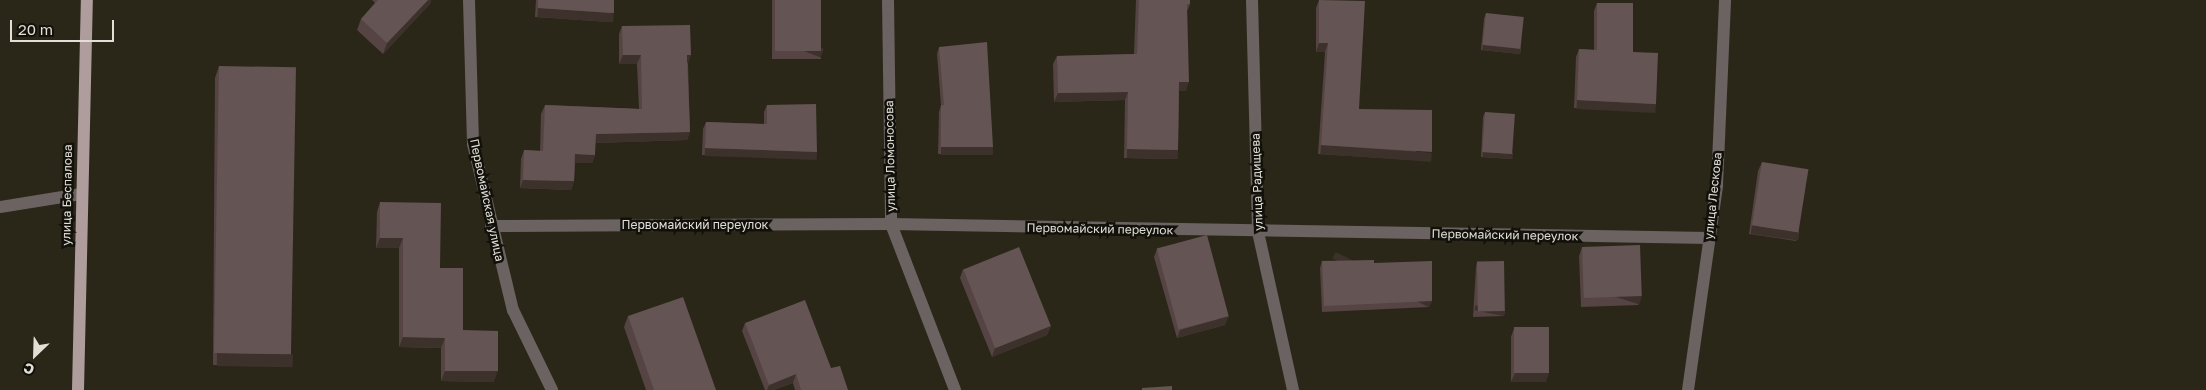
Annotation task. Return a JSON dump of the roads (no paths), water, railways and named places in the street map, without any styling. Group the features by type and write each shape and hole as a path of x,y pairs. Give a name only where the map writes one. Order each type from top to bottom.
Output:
{"main road":[{"name":"улица Беспалова","path":"78,390 80,194 87,0"}],"street":[{"name":"Первомайская улица","path":"469,0 473,144 491,226 513,310 552,390"},
{"name":"улица Ломоносова","path":"888,0 891,224 955,390"},
{"name":"улица Радищева","path":"1252,0 1258,232 1293,390"},
{"name":"улица Лескова","path":"1688,390 1717,185 1725,0"},
{"path":"0,207 80,194"},
{"name":"Первомайский переулок","path":"491,226 891,224 1258,232 1709,238"}]}
